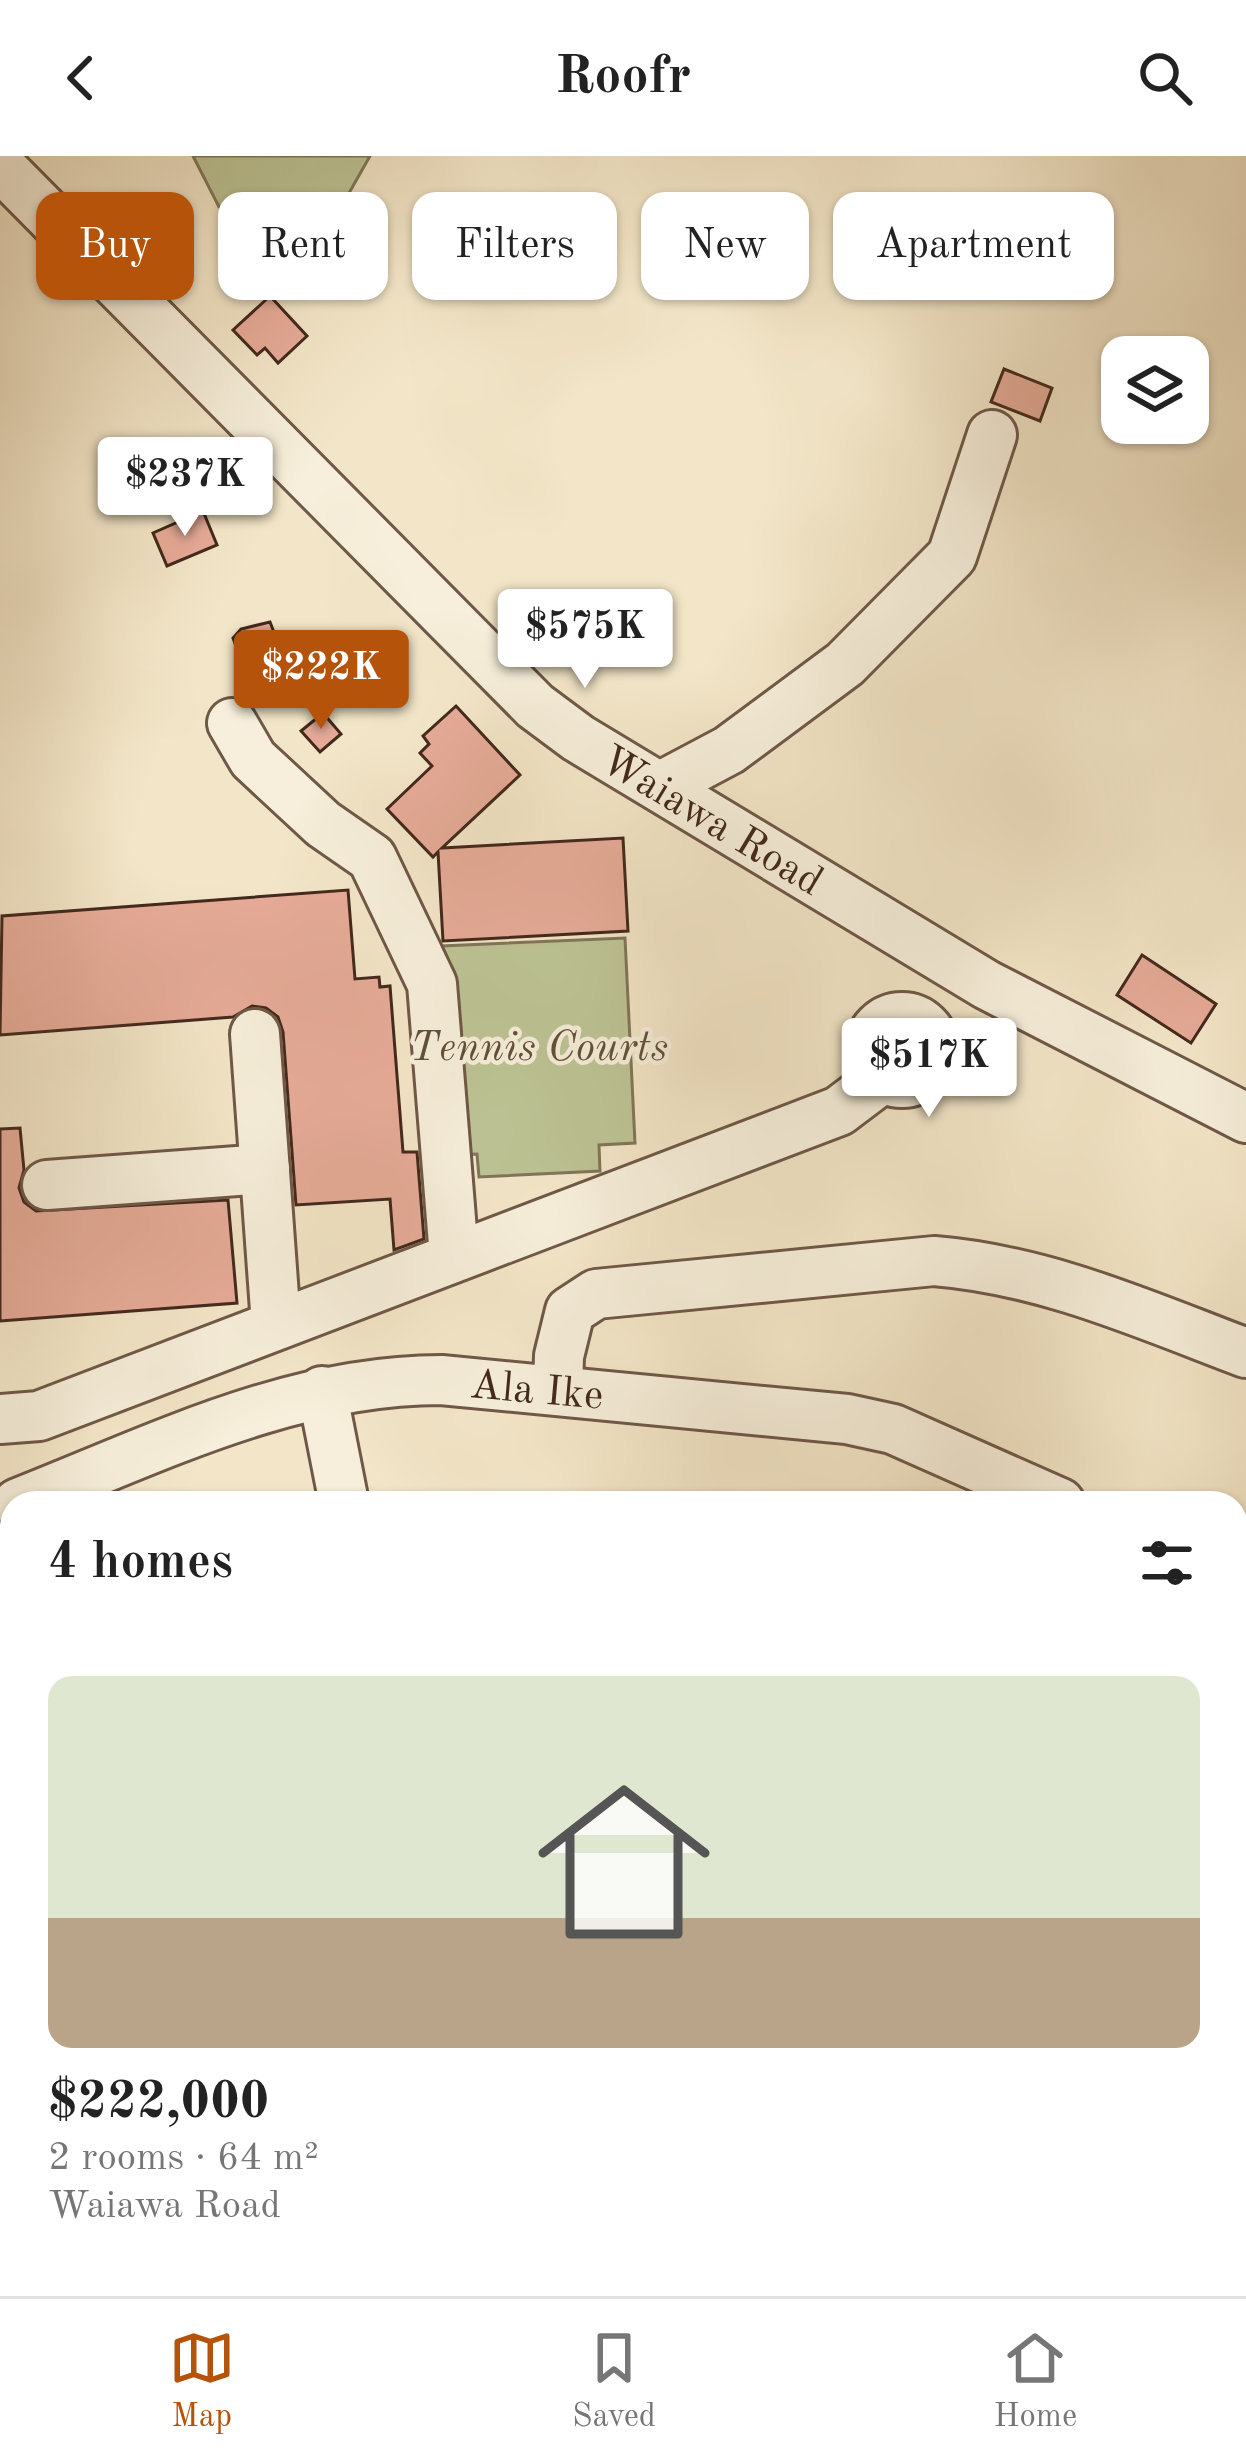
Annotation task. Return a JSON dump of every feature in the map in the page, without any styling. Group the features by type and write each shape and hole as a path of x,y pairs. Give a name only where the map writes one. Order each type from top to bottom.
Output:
{"street":[{"name":"Waiawa Road","path":"0,166 536,706 578,738 663,785 987,986 1246,1118"},
{"path":"663,785 729,750 845,664 952,556 992,435"},
{"path":"232,723 253,759 323,824 372,858 432,984 454,1256"},
{"path":"255,1034 276,1324"},
{"path":"0,1419 39,1416 839,1111 884,1077"},
{"path":"47,1185 265,1169"},
{"path":"558,1389 559,1357 570,1311 596,1294 934,1261 986,1265 1048,1279 1246,1353"},
{"name":"Ala Ike","path":"48,1491 261,1408 322,1391 393,1380 558,1389 848,1419 893,1429 1033,1491"},
{"path":"322,1391 342,1491"}],"green space":[{"path":"193,156 370,156 350,192 218,192 218,205"},
{"name":"Tennis Courts","path":"625,938 635,1143 599,1145 600,1171 479,1177 477,1154 452,1155 442,946"}],"building":[{"path":"266,300 274,300 307,336 278,363 265,348 257,355 233,330"},
{"path":"1004,369 1052,388 1040,421 991,402"},
{"path":"203,511 217,545 167,566 153,533"},
{"path":"270,622 286,663 272,669 280,687 255,697 233,638 241,629"},
{"path":"456,706 520,775 442,848 623,838 628,931 443,941 438,852 433,857 387,809 432,766 420,753 429,744 423,736"},
{"path":"323,713 341,734 320,752 301,731"},
{"path":"348,890 355,979 379,977 380,987 390,986 403,1152 417,1152 424,1239 394,1250 390,1199 296,1205 283,1032 278,1017 266,1008 252,1006 233,1017 0,1035 2,916"},
{"path":"1142,955 1216,1004 1191,1043 1117,995"},
{"path":"20,1128 24,1170 19,1188 24,1202 36,1211 228,1200 237,1303 0,1321 0,1129"}]}
